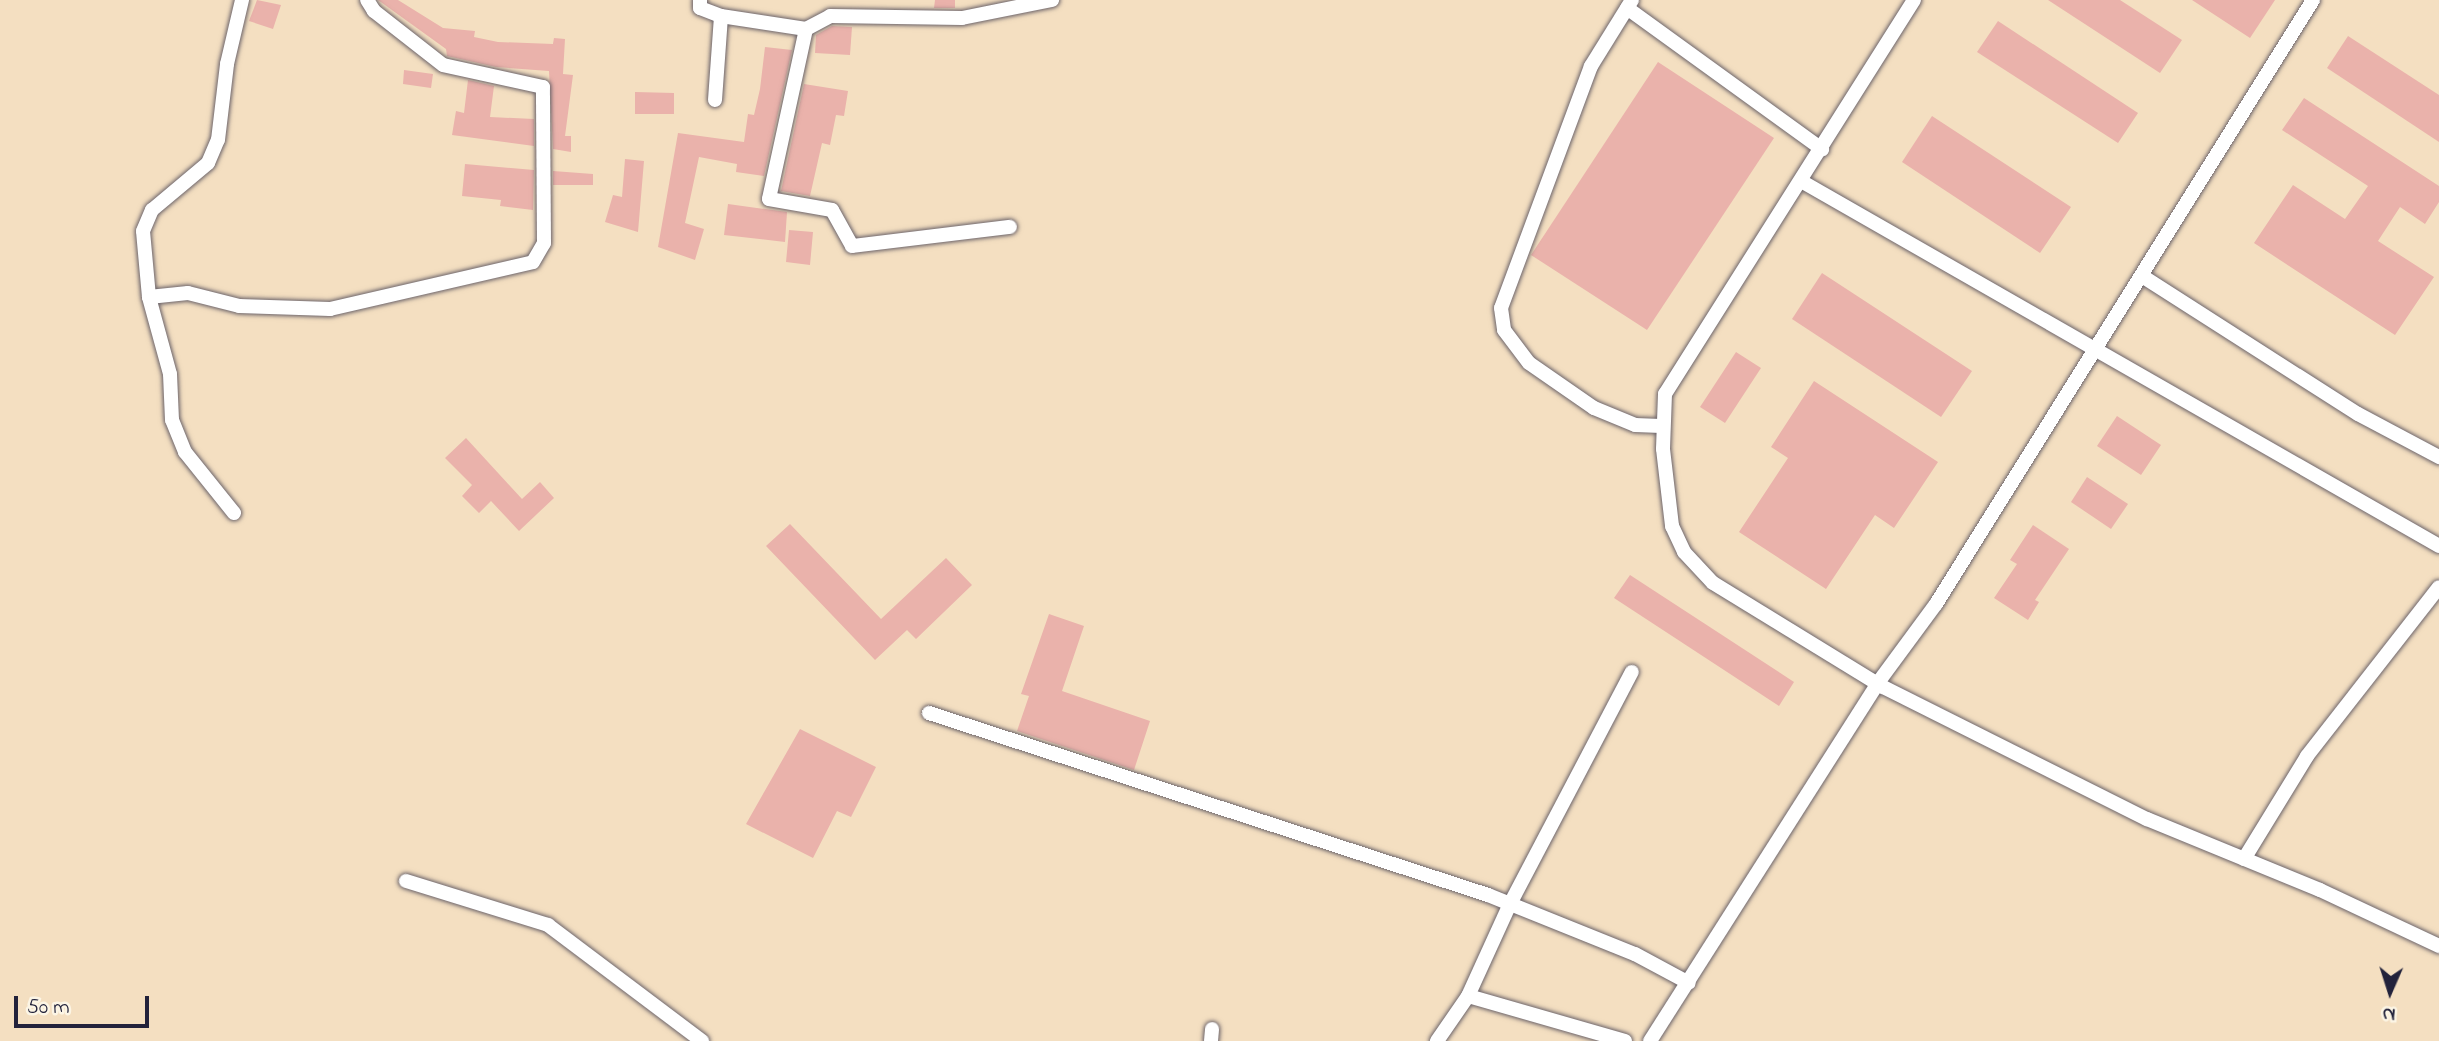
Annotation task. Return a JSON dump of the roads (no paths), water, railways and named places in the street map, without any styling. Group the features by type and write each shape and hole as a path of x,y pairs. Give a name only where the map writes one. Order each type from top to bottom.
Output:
{"street":[{"path":"234,513 178,436 172,420 170,374 149,297 142,231 152,210 208,163 218,140 227,64 242,0"},
{"path":"149,297 188,293 239,306 330,309 533,262 544,243 543,87 443,65 374,11 367,0"},
{"path":"700,0 699,8 721,16 806,29 830,16 962,18 1052,0"},
{"path":"1914,0 1665,394 1661,426 1672,526 1684,552 1713,583 1877,684 2136,814 2439,946"},
{"path":"1650,1041 1877,684 1936,604 2314,0"},
{"path":"1661,426 1635,425 1594,408 1529,363 1504,330 1501,308 1591,66 1630,4 1822,149"},
{"path":"715,100 721,16"},
{"path":"806,29 769,200 832,210 852,246 1010,227"},
{"path":"1801,181 2439,546"},
{"path":"2141,276 2358,414 2439,457"},
{"path":"2244,859 2307,756 2439,587"},
{"path":"1437,1041 1468,996 1510,904 1632,673"},
{"path":"929,713 1510,904 1635,954 1689,983"},
{"path":"406,881 548,925 702,1041"},
{"path":"1468,996 1625,1041"}]}
